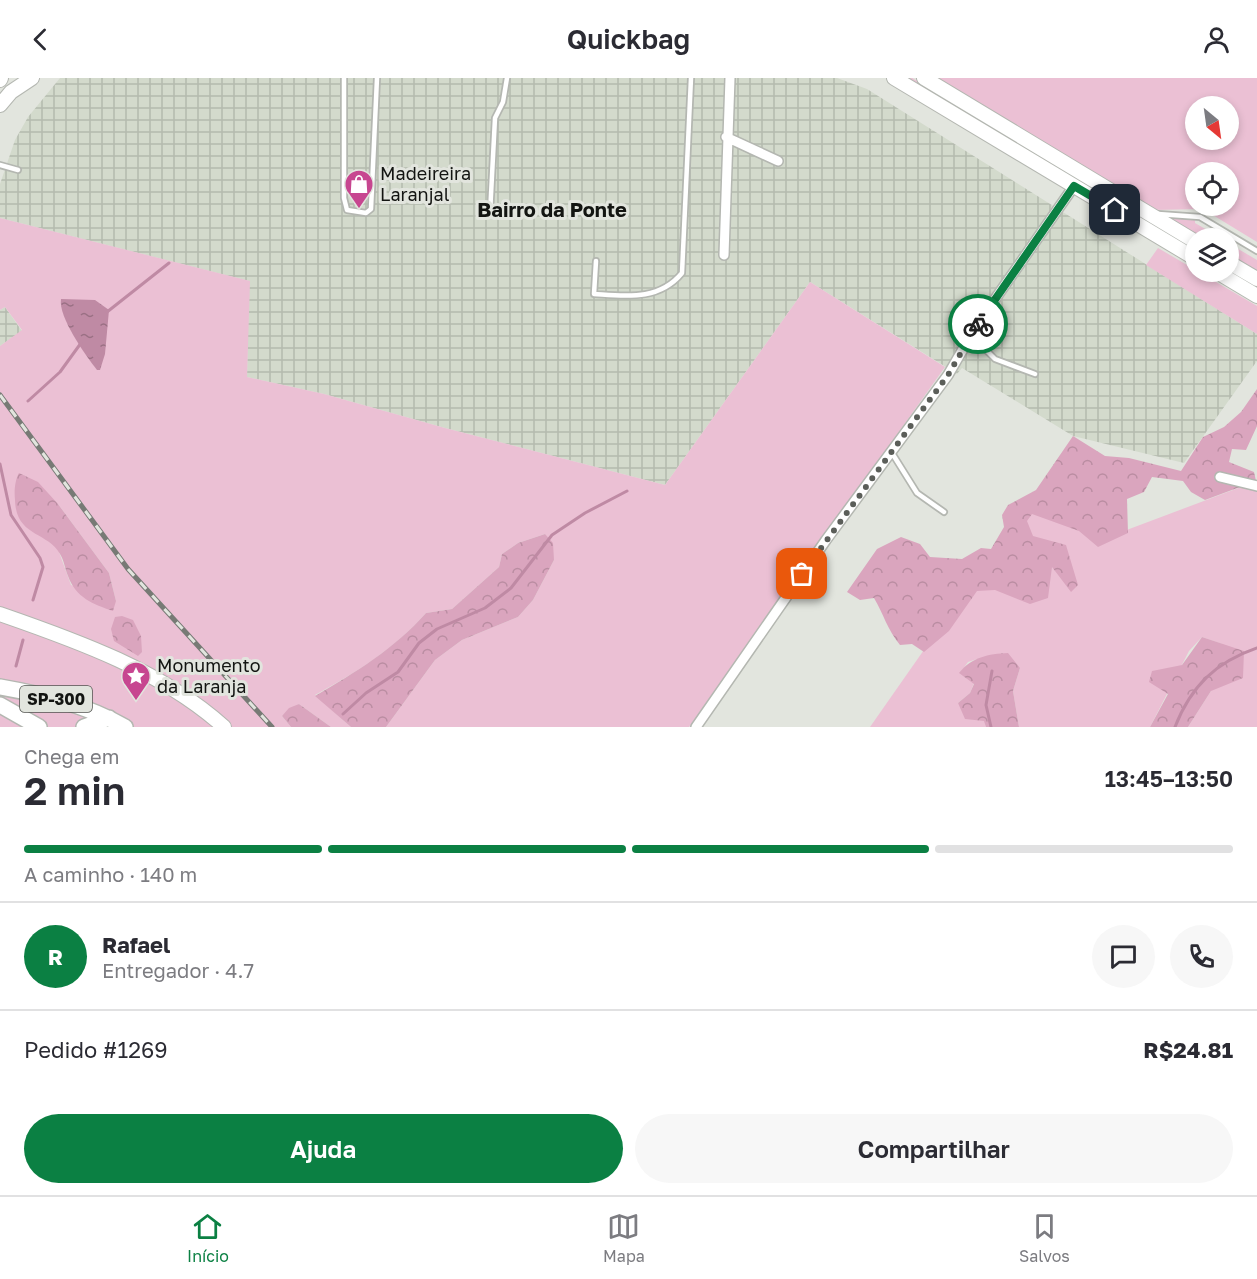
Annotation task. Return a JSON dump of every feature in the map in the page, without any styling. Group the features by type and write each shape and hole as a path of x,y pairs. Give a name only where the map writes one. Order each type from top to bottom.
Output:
{"main road":[{"path":"0,105 11,92 32,78"},
{"path":"894,78 1185,252"},
{"path":"924,78 1185,235"},
{"path":"1239,268 1257,279"},
{"path":"1234,282 1257,296"},
{"path":"0,614 118,660 180,694 220,725"},
{"name":"SP-300","path":"0,687 71,702 125,727"},
{"name":"SP-300","path":"0,705 39,727"},
{"path":"84,727 109,718"}],"street":[{"path":"724,255 726,137 730,78"},
{"path":"726,137 778,161"},
{"path":"696,727 826,540 948,375 971,335 1074,186"},
{"path":"1220,477 1257,486"}],"lane":[{"path":"344,78 344,198 347,210 366,213 371,209 377,78"},
{"path":"490,214 495,118 503,102 507,78"},
{"path":"596,261 594,294 638,296 650,294 669,285 682,273 691,78"},
{"path":"0,165 18,170"},
{"path":"1149,214 1200,217 1257,251"},
{"path":"971,335 995,359 1035,374"},
{"path":"892,453 917,493 944,512"}],"shaded area":[{"path":"60,78 837,78 867,89 1257,334 1257,361 1184,463 1073,436 962,368 957,374 810,282 665,485 324,394 247,377 249,281 0,218 0,184 15,140 28,117"},
{"path":"906,78 912,78 1185,242 1185,246"},
{"path":"936,78 1257,78 1257,242 1239,231 1239,228 1234,228 1214,216 1239,216 1239,162 1185,162 1185,209 1152,210"},
{"path":"1165,217 1195,219 1195,223 1204,228 1185,229"},
{"path":"0,218 250,281 247,377 324,394 665,485 810,282 945,367 689,727 386,727 435,660 462,640 518,617 533,600 554,560 545,534 518,543 502,554 499,567 452,609 426,613 401,638 374,659 315,695 351,727 331,727 299,704 282,716 291,727 0,727 0,346 22,330 5,307 0,310","holes":["58,504 109,573 116,601 71,585 59,552"]},
{"path":"1158,248 1185,264 1185,282 1216,282 1257,306 1257,334 1146,265"},
{"path":"1239,249 1257,260 1257,272 1239,261"},
{"path":"5,307 22,331 0,346 0,310"},
{"path":"1241,487 1257,490 1257,727 1188,727 1211,691 1222,644 1202,637 1189,651 1150,727 1019,727 1013,691 1020,668 977,659 968,662 960,673 974,683 970,693 958,703 985,721 986,727 870,727 1026,504 1100,540"}],"green space":[{"path":"1257,389 1257,426 1246,450 1232,449 1229,462 1254,472 1256,481 1205,500 1191,492 1183,481 1152,477 1144,492 1127,499 1128,533 1098,547 1079,531 1032,514 1027,521 1033,536 1066,545 1078,585 1071,592 1052,567 1048,598 1030,604 995,590 977,591 949,631 924,652 912,644 900,645 874,598 860,600 847,592 877,549 901,537 920,544 930,557 962,559 981,548 991,549 1004,527 1002,515 1008,505 1036,490 1073,436 1105,456 1129,458 1181,471 1203,437 1224,427 1241,412"},
{"path":"19,473 38,482 58,504 109,573 116,601 113,611 92,603 80,595 71,584 61,556 54,547 21,521 15,497"},
{"path":"545,534 553,543 554,560 533,600 518,617 462,640 435,660 386,727 351,727 315,696 388,649 426,613 452,609 499,567 502,554 518,543"},
{"path":"122,616 133,620 141,636 142,652 138,656 114,641 111,629 115,617"},
{"path":"1202,637 1244,651 1243,678 1211,691 1188,727 1150,727 1168,694 1149,682 1152,671 1182,665"},
{"path":"1008,653 1020,668 1013,691 1019,727 986,727 984,721 965,719 958,703 970,693 974,684 959,673 969,663 981,657"},
{"path":"299,704 331,727 291,727 282,716 289,708"}],"water":[{"path":"61,299 95,300 109,310 105,354 100,370 97,370 86,356 68,326 61,307"}],"waterway":[{"path":"107,312 169,263"},
{"path":"28,401 60,372 81,343"},
{"path":"0,464 11,515 40,558 43,567 33,600"},
{"path":"343,714 366,693 398,672 419,643 437,629 485,608 511,588 552,535 585,513 627,491"},
{"path":"16,666 23,640"},
{"path":"1175,727 1189,699 1207,677 1229,660 1257,648"},
{"path":"991,727 986,705 992,671"}],"railway":[{"path":"0,395 128,569 272,727"}],"way so far":[{"path":"802,574 948,375 978,324"}],"place":[{"name":"Madeireira Laranjal","path":"359,210"},
{"name":"Monumento da Laranja","path":"136,702"}],"district":[{"name":"Bairro da Ponte","path":"552,210"}],"route":[{"path":"978,324 1074,186 1115,210"}]}
